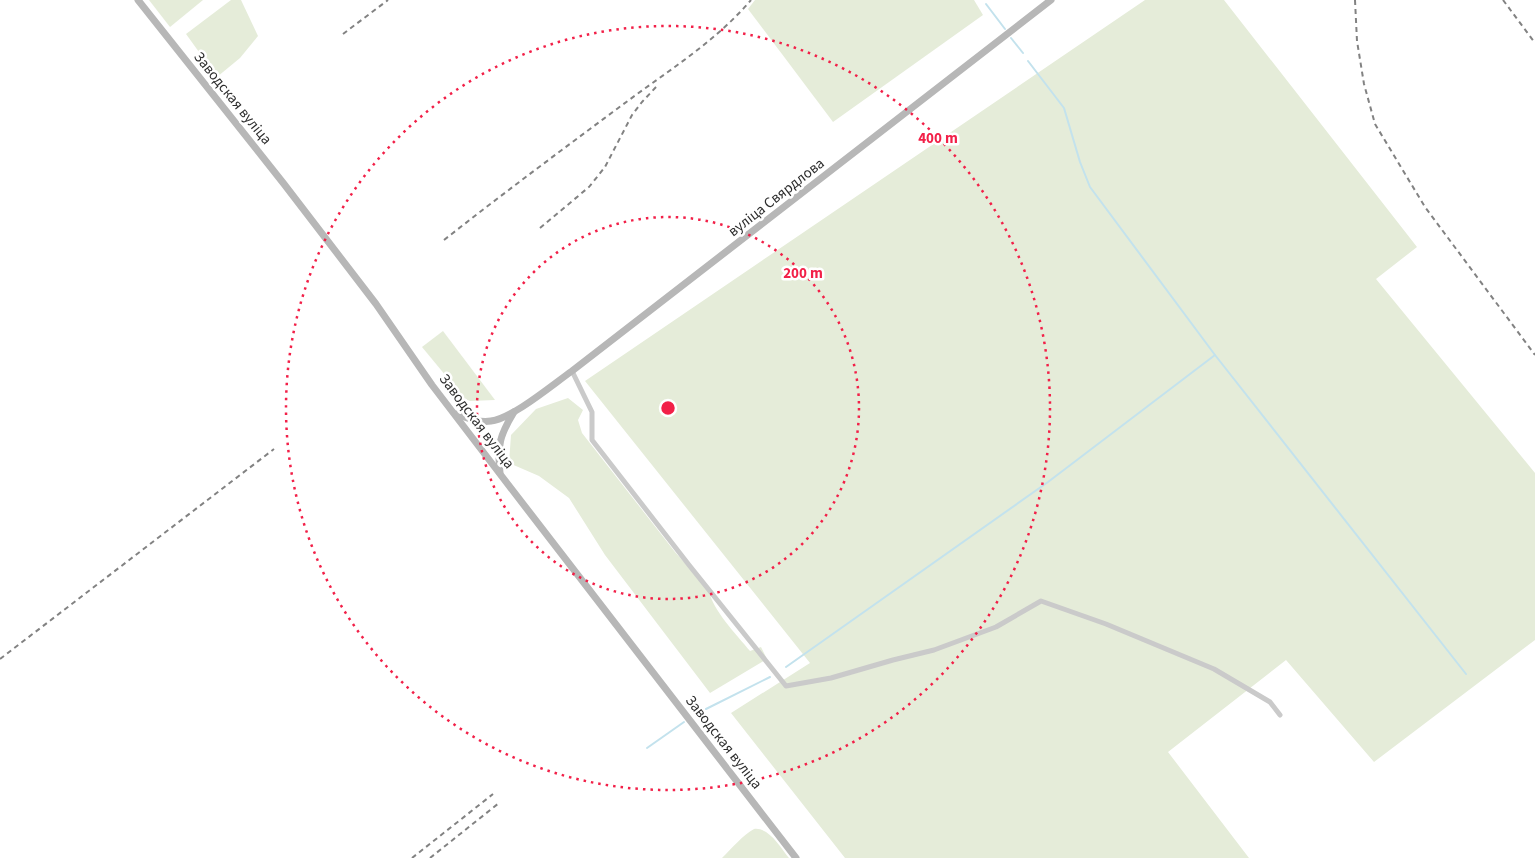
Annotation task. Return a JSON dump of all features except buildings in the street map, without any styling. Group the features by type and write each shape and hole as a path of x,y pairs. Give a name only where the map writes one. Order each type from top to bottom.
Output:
{"main road":[{"name":"Заводская вуліца","path":"138,0 376,304 500,474 796,858"},
{"name":"вуліца Свярдлова","path":"515,412 572,371 1051,0"},
{"path":"456,414 474,420 490,421 515,412"},
{"path":"500,474 498,456 500,439 506,425 515,412"}],"street":[{"path":"572,371 592,412 592,440 689,566 786,686 831,678 934,650 996,626 1041,601 1106,624 1214,669 1270,702 1280,715"}],"green space":[{"path":"149,0 203,0 170,27"},
{"path":"231,0 241,0 258,36 240,58 217,77 186,34"},
{"path":"755,0 974,0 983,15 833,122 748,9"},
{"path":"1145,0 1224,0 1417,247 1376,279 1535,473 1535,640 1374,762 1286,660 1168,752 1249,858 845,858 731,713 810,663 585,381"},
{"path":"443,331 495,400 470,401 465,399 422,347"},
{"path":"568,398 583,410 578,420 582,433 675,552 709,590 715,606 726,622 750,651 761,647 767,659 710,693 605,555 569,498 539,476 509,463 511,435 536,409"},
{"path":"754,829 765,831 769,834 789,858 722,858"}],"waterway":[{"path":"986,4 1005,29"},
{"path":"1011,38 1023,53"},
{"path":"1028,61 1064,108 1080,162 1090,187 1215,355 1466,674"},
{"path":"786,667 1048,482 1215,355"},
{"path":"706,709 770,677"},
{"path":"647,748 684,722"}],"railway":[{"path":"343,34 388,0"},
{"path":"444,240 709,41 738,15 751,0"},
{"path":"1355,0 1357,41 1364,84 1375,124 1425,207 1535,355"},
{"path":"1503,0 1535,43"},
{"path":"540,228 589,187 605,167 632,115 657,86"},
{"path":"0,659 274,449"},
{"path":"412,858 493,794"},
{"path":"430,858 499,803"}]}
